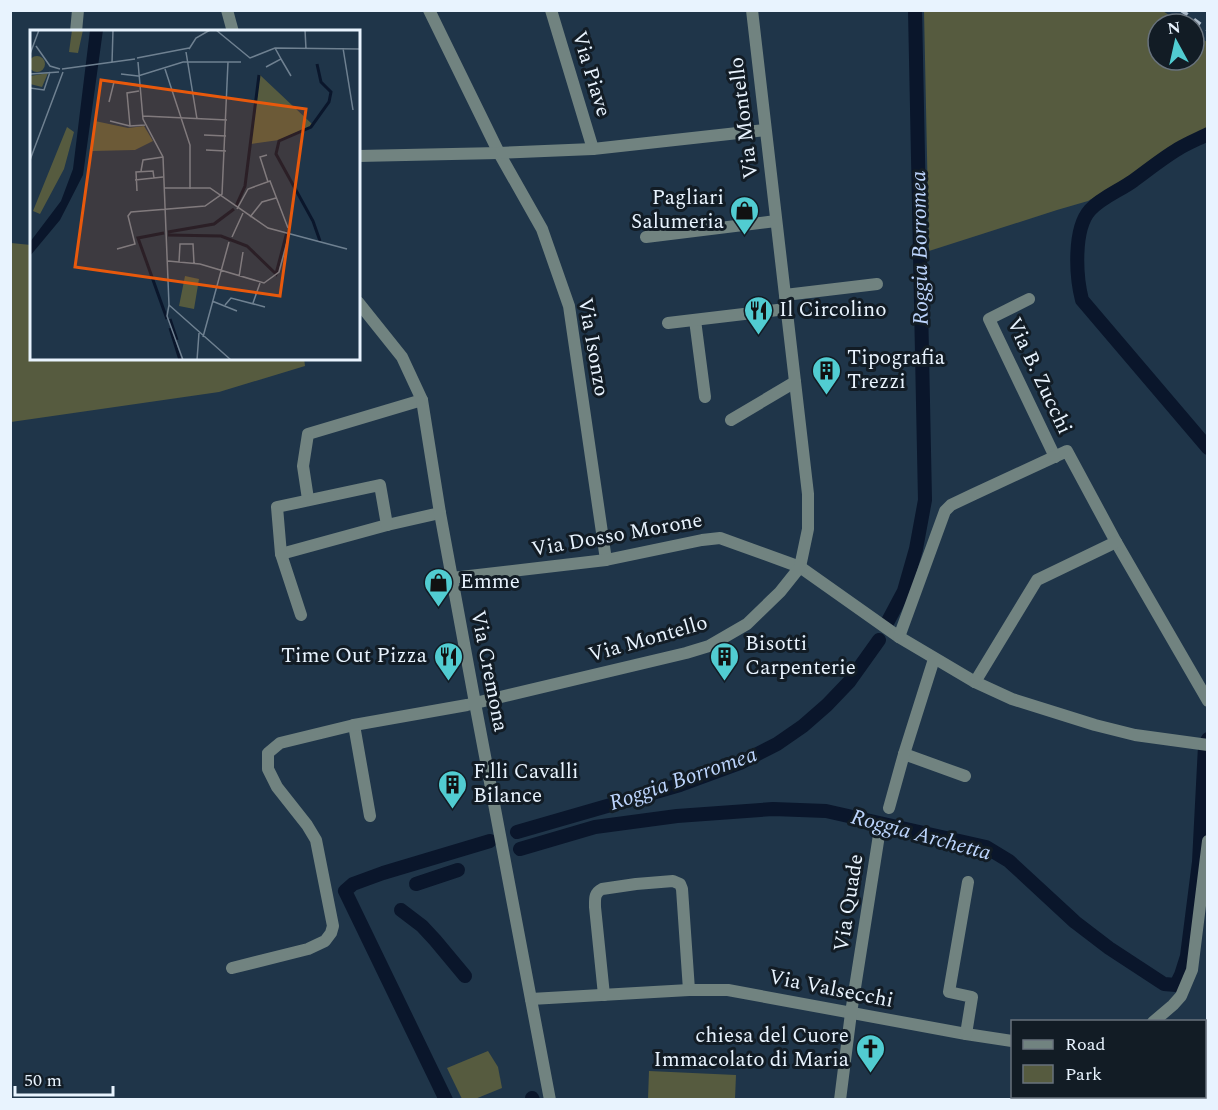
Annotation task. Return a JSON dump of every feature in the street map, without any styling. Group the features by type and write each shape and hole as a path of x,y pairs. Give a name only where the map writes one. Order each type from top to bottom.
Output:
{"street":[{"path":"76,30 78,10"},
{"path":"227,10 232,30"},
{"name":"Via Isonzo","path":"429,10 498,153 542,229 569,306 606,560"},
{"name":"Via Piave","path":"551,10 593,149"},
{"name":"Via Montello","path":"232,968 308,949 325,941 333,926 316,840 277,787 268,769 268,753 280,743 354,725 475,703 709,646 747,624 780,592 800,567 808,529 808,494 752,10"},
{"path":"360,156 593,149 765,130"},
{"path":"646,237 776,221"},
{"path":"785,295 877,284"},
{"name":"Via B. Zucchi","path":"1029,298 989,319 1055,457"},
{"name":"Via Cremona","path":"360,304 402,357 422,400 440,513 550,1100"},
{"path":"668,323 786,309"},
{"path":"694,320 705,397"},
{"path":"731,420 795,382"},
{"path":"308,500 303,466 308,434 422,400"},
{"name":"Via B. Zucchi","path":"899,637 945,512 951,505 1067,451 1116,542 1208,702"},
{"path":"301,615 281,554 277,507 380,485 387,525"},
{"path":"281,554 440,513"},
{"name":"Via Dosso Morone","path":"452,578 606,560 720,537 800,567 899,637 975,681 1012,699 1135,735 1204,745"},
{"path":"975,681 1037,580 1116,542"},
{"path":"890,808 934,658"},
{"path":"354,725 370,816"},
{"path":"904,754 965,776"},
{"name":"Via Quade","path":"840,1100 879,835"},
{"path":"1155,1020 1181,996 1192,970 1208,841"},
{"path":"604,996 595,907 597,892 636,884 673,881 680,884 682,889 689,990"},
{"path":"966,1034 972,997 949,992 968,882"},
{"name":"Via Valsecchi","path":"531,999 689,990 729,990 1011,1041"}],"green space":[{"path":"924,11 1163,11 1146,12 1146,72 1206,72 1207,42 1207,130 1088,201 929,251"},
{"path":"11,243 30,245 30,360 304,360 305,366 219,392 11,422"},
{"path":"488,1051 498,1067 502,1088 475,1099 462,1099 447,1068"},
{"path":"649,1071 736,1075 735,1099 648,1099"}],"waterway":[{"name":"Roggia Borromea","path":"887,623 904,591 916,549 925,500 915,10"},
{"name":"Roggia Archetta","path":"1208,134 1172,153 1095,205 1085,218 1078,241 1077,254 1082,300 1208,448"},
{"name":"Roggia Borromea","path":"517,832 680,785 740,763 777,744 827,705 849,682 879,640"},
{"name":"Roggia Archetta","path":"520,849 595,827 677,816 773,809 826,811 986,847 1009,861 1075,922 1109,948 1164,984 1176,985 1187,956 1199,862 1205,746 1208,739"},
{"name":"Roggia Borromea","path":"446,1100 345,891 353,884 383,873 490,841"},
{"name":"Roggia Archetta","path":"416,884 458,870"},
{"name":"Roggia Archetta","path":"401,910 422,926 465,976"}],"railway":[{"path":"1181,10 1208,30"}],"place":[{"name":"Pagliari Salumeria","path":"745,236"},
{"name":"Il Circolino","path":"758,336"},
{"name":"Tipografia Trezzi","path":"826,396"},
{"name":"Emme","path":"439,608"},
{"name":"Time Out Pizza","path":"448,682"},
{"name":"Bisotti Carpenterie","path":"724,682"},
{"name":"F.lli Cavalli Bilance","path":"452,810"},
{"name":"chiesa del Cuore Immacolato di Maria","path":"870,1074"}]}
